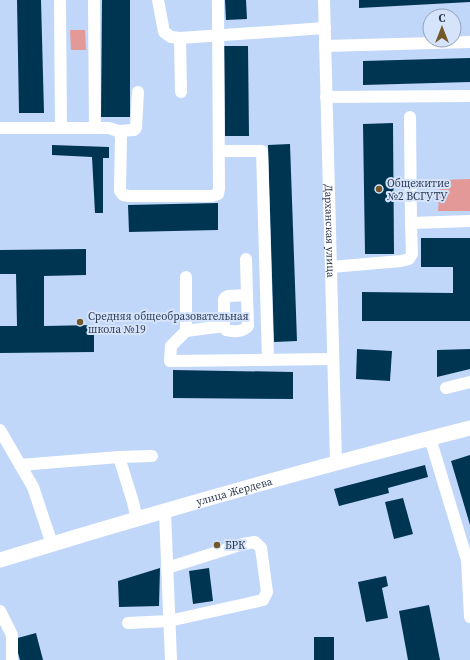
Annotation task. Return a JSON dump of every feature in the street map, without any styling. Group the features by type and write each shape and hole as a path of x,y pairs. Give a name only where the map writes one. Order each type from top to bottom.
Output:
{"main road":[{"name":"улица Жердева","path":"0,560 336,463 470,428"}],"street":[{"path":"60,0 62,128"},
{"path":"94,0 94,128"},
{"path":"158,0 164,32 171,37 180,38 325,28"},
{"path":"118,131 120,136 120,190 123,195 212,196 218,194 218,0"},
{"name":"Дарханская улица","path":"324,0 336,463"},
{"path":"180,38 182,92"},
{"path":"325,46 470,42"},
{"path":"0,128 109,128 118,131 134,130 136,128 138,92"},
{"path":"326,97 470,96"},
{"path":"331,266 401,261 409,259 412,254 410,116"},
{"path":"219,151 262,151 268,360"},
{"path":"411,223 470,221"},
{"path":"246,259 248,326 247,329 242,331 226,330 224,326 224,299 228,296 247,295"},
{"path":"186,276 186,331"},
{"path":"224,326 186,331 171,346 170,361 333,359"},
{"path":"446,388 470,382"},
{"path":"0,430 33,487 52,544"},
{"path":"430,438 467,560 470,617"},
{"path":"20,465 119,457 152,456"},
{"path":"119,457 137,520"},
{"path":"165,512 171,660"},
{"path":"128,623 169,621 263,600 267,592 261,548 255,542 243,544 167,568"},
{"path":"0,611 12,635 12,660"}],"shaded area":[{"path":"70,30 85,30 86,50 71,50"},
{"path":"470,179 470,211 438,211 440,180"}],"building":[{"path":"17,0 41,0 44,113 19,113"},
{"path":"102,0 130,0 130,117 101,117"},
{"path":"225,0 246,0 247,19 226,20"},
{"path":"359,0 470,0 470,2 359,8"},
{"path":"224,46 248,46 249,136 225,136"},
{"path":"470,58 470,82 363,85 363,61"},
{"name":"Общежитие №2 ВСГУТУ","path":"393,123 394,254 365,254 363,124"},
{"path":"290,144 297,341 274,342 268,145"},
{"path":"52,145 109,147 109,158 103,158 103,213 95,213 92,157 52,155"},
{"path":"218,203 218,230 129,232 128,205"},
{"path":"421,238 470,238 470,321 362,321 362,292 453,293 453,267 421,267"},
{"path":"86,249 86,275 44,276 44,326 94,325 94,352 0,353 0,326 17,326 16,274 0,274 0,250"},
{"path":"357,349 392,351 390,381 356,379"},
{"path":"470,349 470,369 437,377 437,350"},
{"path":"173,370 293,372 293,399 173,398"},
{"path":"470,455 470,525 451,461"},
{"path":"425,465 428,477 388,488 389,493 339,506 334,489"},
{"path":"403,498 413,534 394,539 385,502"},
{"path":"160,568 159,606 119,607 118,581"},
{"path":"209,568 213,601 193,604 189,571"},
{"path":"386,576 388,586 382,588 388,618 366,622 358,582"},
{"path":"429,605 440,660 408,660 399,611"},
{"path":"36,633 43,660 20,660 14,639"},
{"path":"314,637 334,637 334,660 314,660"}],"place":[{"name":"Общежитие №2 ВСГУТУ","path":"379,189"},
{"name":"Средняя общеобразовательная школа №19","path":"80,322"},
{"name":"БРК","path":"217,545"}]}
